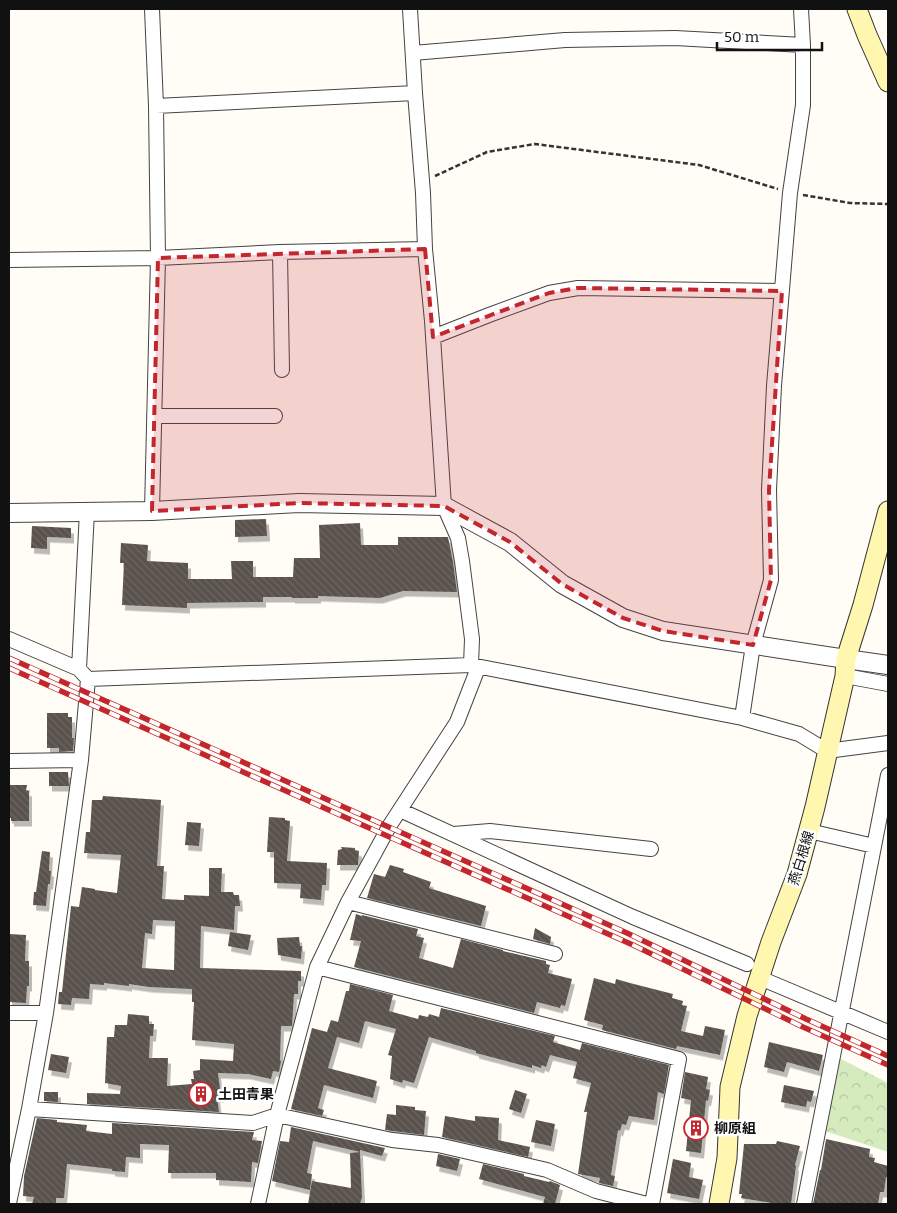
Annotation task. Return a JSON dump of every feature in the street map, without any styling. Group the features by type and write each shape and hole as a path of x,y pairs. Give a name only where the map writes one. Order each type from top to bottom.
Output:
{"main road":[{"path":"857,9 888,82"},
{"name":"燕白根線","path":"719,1204 727,1158 730,1086 747,1016 753,971 771,942 797,874 809,831 845,668 888,511"}],"street":[{"path":"152,9 156,106 158,258 152,510"},
{"path":"258,1204 277,1115 317,966 348,902 390,826 457,722 474,666 458,538 444,506 410,9"},
{"path":"742,718 754,645 771,580 769,490 774,386 790,193 803,105 804,45 801,9"},
{"path":"413,53 565,40 675,38 804,45"},
{"path":"156,106 415,93"},
{"path":"9,260 158,258 280,252 425,249"},
{"path":"280,252 282,370"},
{"path":"433,337 549,293 578,288 782,291"},
{"path":"154,416 275,416"},
{"path":"9,513 152,510 299,503 444,506 510,542 562,584 623,618 663,631 754,645 845,668 888,684"},
{"path":"9,1203 29,1109 46,1013 82,760 87,511"},
{"path":"9,639 84,674 474,666 742,718 799,734 827,751 888,743"},
{"path":"845,668 888,665"},
{"path":"9,761 82,760"},
{"path":"804,1204 888,775"},
{"path":"400,810 888,1032"},
{"path":"453,834 490,831 650,849"},
{"path":"809,831 874,846"},
{"path":"348,902 556,954"},
{"path":"317,966 679,1058 652,1204"},
{"path":"9,1013 46,1013"},
{"path":"29,1109 253,1123 277,1115 392,1140 438,1145 547,1170 596,1190 647,1204"}],"path":[{"path":"422,182 487,152 535,144 699,164 790,193 850,203 888,204"}],"highlighted area":[{"path":"425,249 433,337 549,293 578,288 782,291 769,490 771,580 753,645 663,631 623,618 562,584 510,542 444,506 299,503 152,511 158,258"}],"green space":[{"path":"839,1058 888,1083 888,1152 825,1131"}],"building":[{"path":"266,519 267,536 235,537 235,520"},
{"path":"360,523 361,545 398,545 398,537 448,537 457,592 403,591 380,598 263,597 263,602 187,603 187,608 122,605 124,563 120,563 121,543 148,545 147,561 188,563 188,579 232,579 231,561 253,561 253,577 293,577 294,558 320,558 319,525"},
{"path":"32,526 71,528 71,538 47,537 47,549 31,548"},
{"path":"47,713 68,713 68,717 72,717 73,751 59,752 59,748 47,748"},
{"path":"49,772 68,772 69,786 49,786"},
{"path":"9,785 27,785 26,790 29,791 29,821 11,821 11,818 9,818"},
{"path":"103,796 161,800 157,866 164,866 162,899 184,900 184,895 209,896 209,868 222,868 221,892 233,892 234,895 239,895 240,906 235,906 234,930 201,926 200,968 301,971 301,981 298,981 298,994 294,994 292,1026 281,1026 281,1061 279,1072 273,1071 271,1079 248,1074 218,1073 221,1097 217,1097 219,1112 87,1104 87,1093 120,1094 121,1086 105,1083 107,1037 114,1037 115,1025 127,1025 128,1014 149,1016 149,1024 154,1024 153,1036 150,1036 149,1058 168,1058 167,1086 192,1084 191,1079 194,1079 193,1071 200,1070 200,1059 233,1061 234,1044 192,1040 194,1002 192,1002 192,989 129,984 129,986 104,983 104,985 90,984 89,999 72,998 71,1005 58,1004 59,992 62,992 71,906 79,907 82,887 117,893 121,855 84,853 86,832 90,832 92,800 102,800","holes":["153,920 175,921 174,970 142,968 145,933 152,934"]},
{"path":"269,817 285,818 285,820 290,821 287,861 327,863 326,885 322,885 321,900 300,898 301,884 274,883 274,852 267,852"},
{"path":"187,822 201,823 199,846 185,845"},
{"path":"341,847 355,848 355,850 359,851 358,865 337,865 338,850 342,849"},
{"path":"42,851 50,852 49,871 51,871 46,906 33,905"},
{"path":"390,865 404,869 403,872 431,882 429,888 486,906 481,926 367,898 374,874 385,877"},
{"path":"356,914 418,929 416,936 424,938 419,958 453,968 461,939 546,961 546,964 550,965 548,973 572,979 565,1006 561,1005 560,1008 537,1002 534,1013 354,967 361,941 350,940"},
{"path":"535,928 551,937 550,944 533,939"},
{"path":"230,932 251,935 248,950 228,946"},
{"path":"9,934 26,935 25,961 29,961 29,986 27,986 26,1003 9,1002"},
{"path":"299,937 300,946 302,946 301,959 278,955 277,938"},
{"path":"594,978 615,984 616,979 673,994 672,998 683,1001 682,1005 687,1006 681,1031 703,1036 705,1026 725,1030 720,1055 677,1046 676,1049 602,1030 603,1025 584,1020"},
{"path":"350,984 393,995 389,1011 418,1019 419,1015 428,1017 429,1014 439,1017 441,1008 555,1036 553,1042 580,1050 582,1043 669,1065 664,1094 658,1092 654,1120 629,1116 626,1125 622,1124 620,1131 618,1130 611,1175 615,1176 613,1186 599,1183 600,1178 578,1174 587,1112 584,1112 591,1083 573,1078 577,1062 550,1055 546,1067 542,1065 541,1068 532,1065 532,1068 476,1053 476,1051 429,1037 414,1083 403,1080 402,1083 390,1079 392,1056 388,1055 396,1029 365,1021 359,1043 337,1037 328,1068 377,1081 373,1098 324,1085 318,1108 324,1110 322,1116 291,1109 312,1028 327,1032 331,1020 338,1022 346,991 349,991"},
{"path":"769,1042 823,1055 819,1071 787,1062 784,1072 764,1067"},
{"path":"51,1054 69,1057 66,1073 48,1070"},
{"path":"685,1072 708,1077 706,1089 710,1090 708,1101 706,1100 701,1153 686,1151 691,1100 681,1098"},
{"path":"784,1085 814,1091 811,1102 807,1101 806,1107 781,1102"},
{"path":"515,1090 527,1094 521,1113 509,1109"},
{"path":"44,1092 58,1092 58,1102 44,1101"},
{"path":"396,1105 415,1107 415,1110 426,1111 424,1135 385,1130 387,1114 396,1115"},
{"path":"445,1116 475,1121 475,1116 499,1118 498,1140 530,1147 528,1157 442,1137"},
{"path":"37,1118 87,1125 86,1131 112,1134 112,1123 254,1132 252,1140 262,1141 258,1163 252,1162 251,1182 216,1180 216,1173 168,1173 169,1145 140,1144 140,1158 126,1157 125,1172 67,1164 64,1198 56,1198 56,1204 32,1204 34,1197 23,1196 24,1176"},
{"path":"536,1120 555,1124 551,1146 531,1142"},
{"path":"291,1127 385,1148 382,1156 313,1141 307,1173 312,1174 310,1190 272,1181 280,1141 289,1142"},
{"path":"826,1139 870,1149 869,1157 875,1158 874,1162 888,1166 888,1178 886,1177 884,1192 880,1192 878,1204 813,1204"},
{"path":"777,1141 800,1146 795,1165 791,1204 778,1204 741,1198 742,1194 739,1194 744,1144 776,1144"},
{"path":"360,1152 362,1197 360,1204 308,1204 312,1181 351,1188 350,1153"},
{"path":"438,1154 460,1159 457,1171 436,1166"},
{"path":"673,1159 691,1163 689,1177 703,1180 699,1199 667,1193"},
{"path":"483,1164 560,1185 555,1204 543,1204 545,1197 479,1179"}],"railway":[{"path":"9,658 627,933 888,1056"},
{"path":"9,668 633,945 803,1027 888,1065"}],"place":[{"name":"土田青果","path":"201,1094"},
{"name":"柳原組","path":"696,1128"}]}
